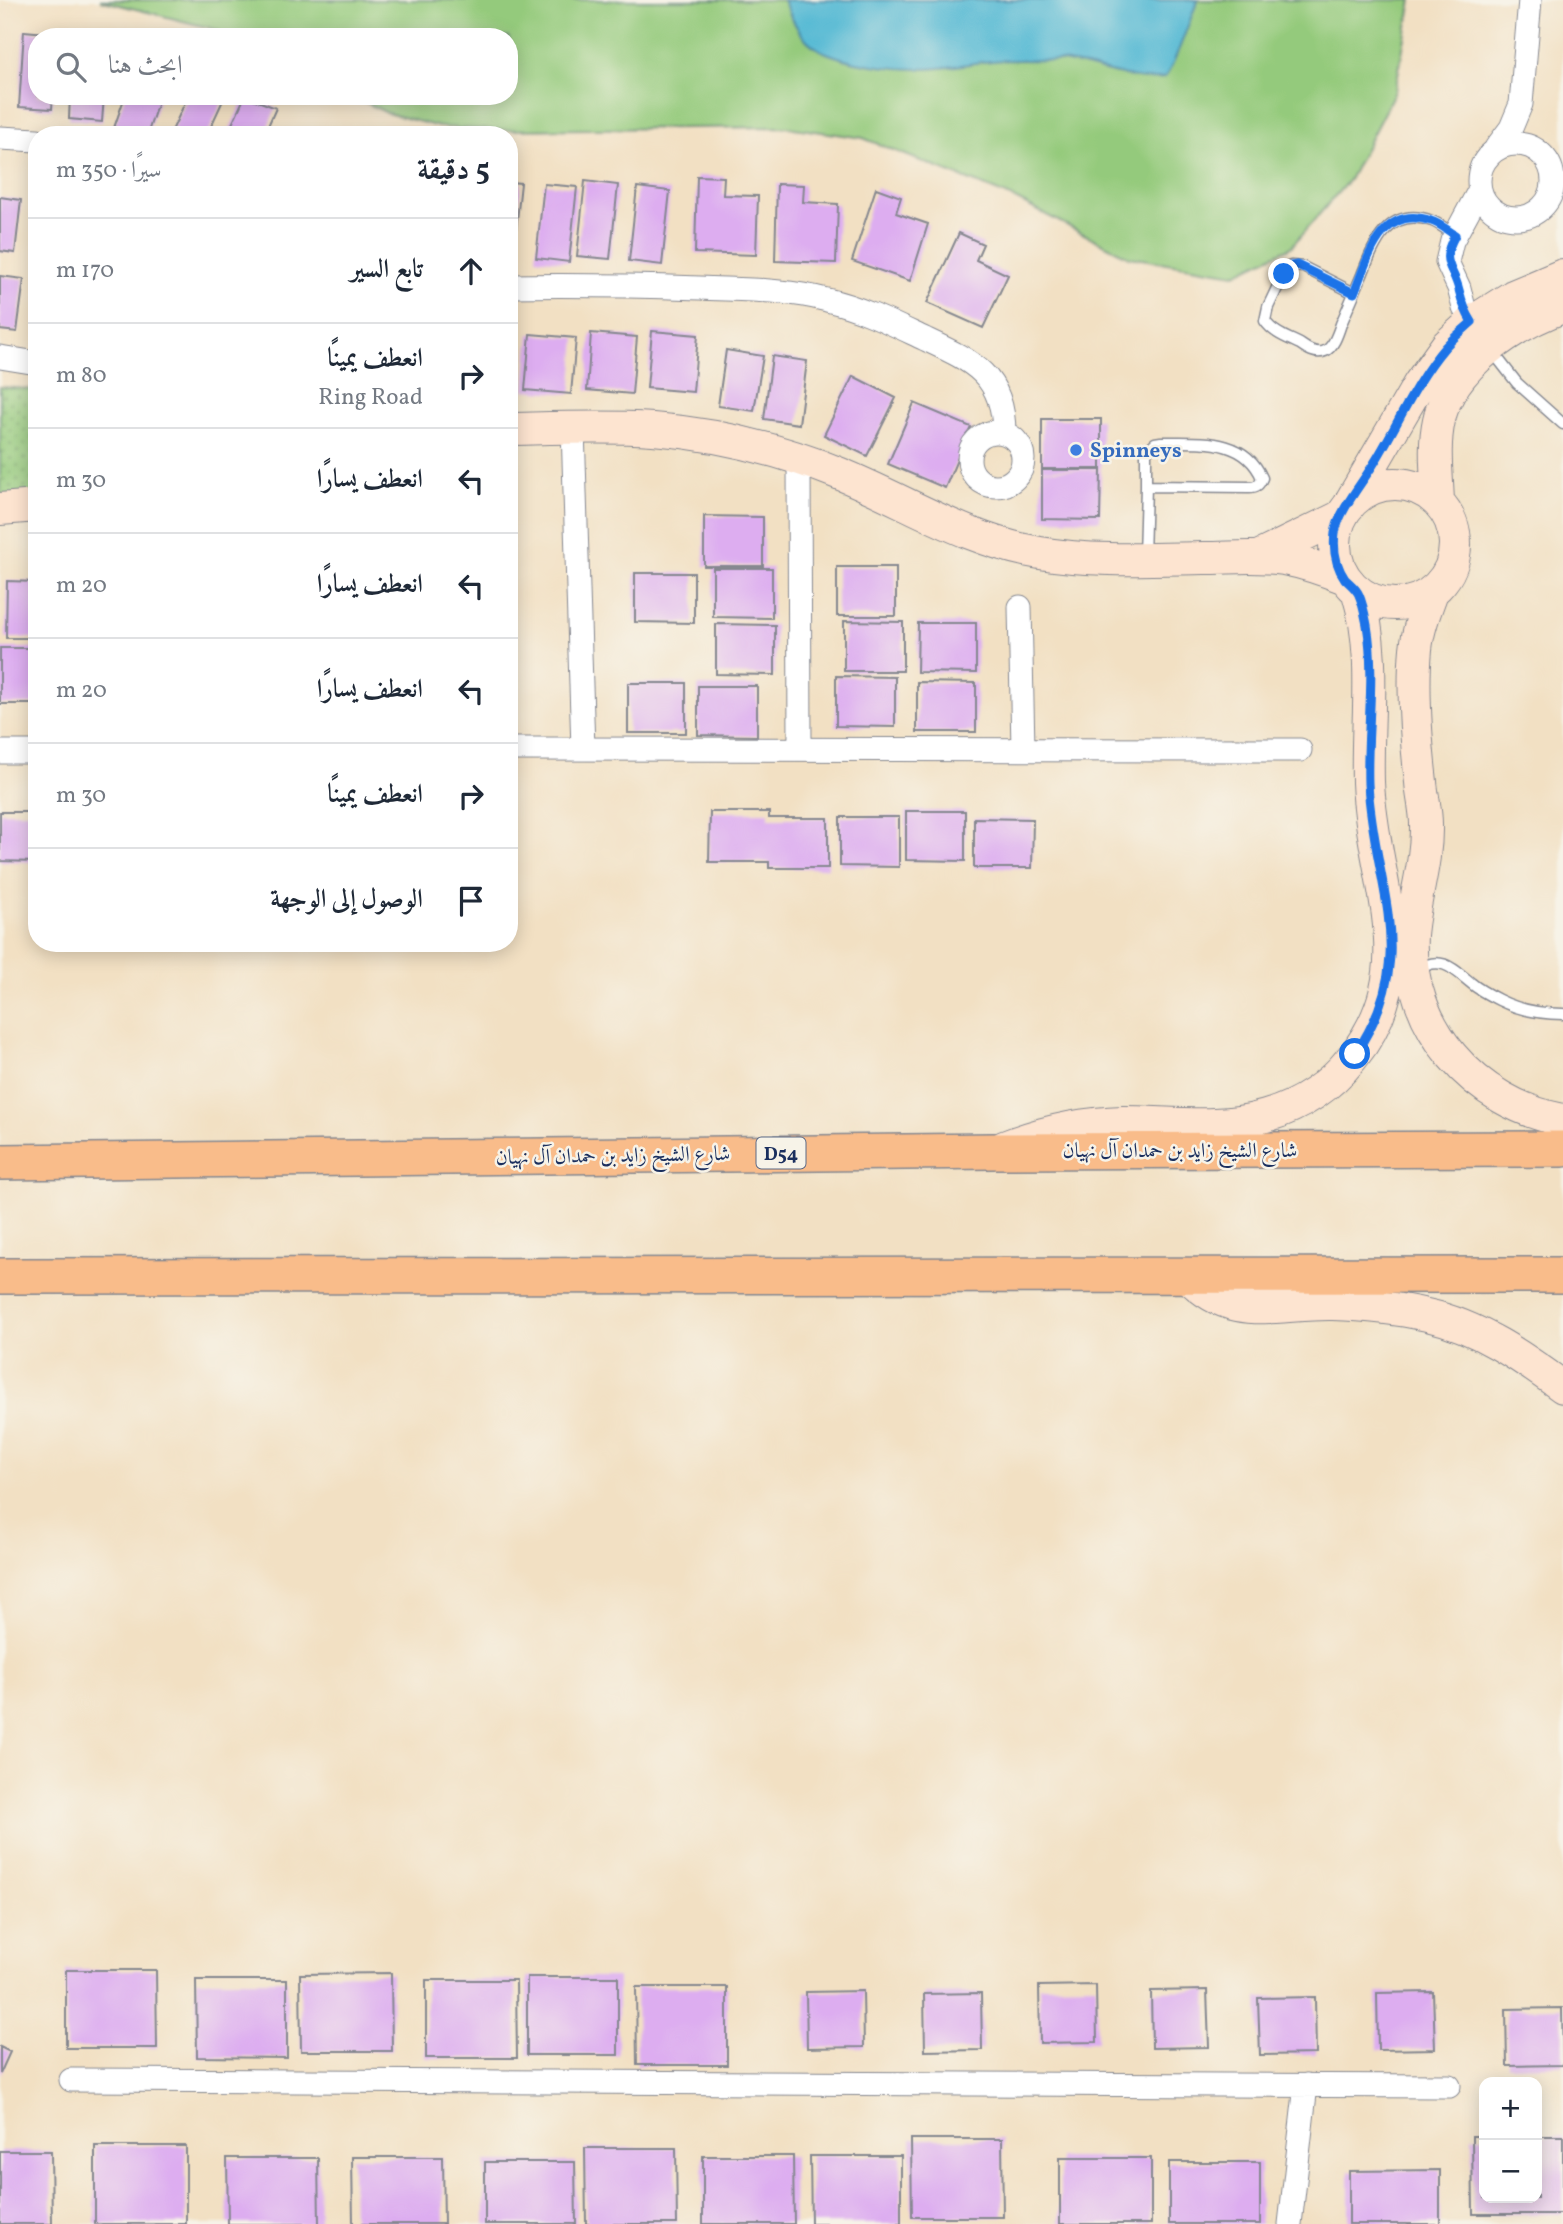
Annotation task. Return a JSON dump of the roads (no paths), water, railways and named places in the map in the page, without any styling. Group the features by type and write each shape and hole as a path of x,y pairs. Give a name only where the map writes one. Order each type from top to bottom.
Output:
{"main road":[{"name":"شارع الشيخ زايد بن حمدان آل نهيان","path":"0,1162 993,1151 1563,1149"},
{"path":"0,1276 1563,1275"}],"street":[{"path":"1521,104 1527,128 1550,167 1553,188 1549,198 1534,214 1524,217 1503,216 1485,202 1479,191 1478,179 1487,156 1511,128 1521,104 1530,0"},
{"path":"0,138 28,140"},
{"path":"1496,148 1521,144 1538,150"},
{"path":"1479,191 1456,233 1448,251 1447,262 1459,288 1475,298 1488,330"},
{"path":"1456,233 1494,211"},
{"path":"1438,502 1436,446 1439,419 1446,397 1513,296 1563,275"},
{"path":"518,286 612,285 747,290 787,292 827,300 866,312 962,357 979,368 991,381 999,397 1004,414 1004,433"},
{"path":"993,1151 1043,1133 1095,1124 1216,1124 1252,1120 1302,1101 1331,1081 1344,1068 1376,1021 1389,979 1391,958 1389,914 1368,783 1370,645 1351,585 1337,564 1335,532 1345,510 1432,363 1447,345 1563,307"},
{"path":"0,357 28,362"},
{"path":"573,428 583,749"},
{"path":"518,429 652,429 703,435 799,458 839,473 955,528 996,543 1038,553 1081,558 1260,556 1303,563 1351,585 1376,601 1395,605 1414,601 1432,592 1446,578 1454,559 1455,538 1450,519 1438,502 1425,491 1394,483 1370,489 1345,510 1260,556"},
{"path":"799,458 800,748"},
{"path":"0,509 28,507"},
{"path":"1432,592 1416,648 1415,697 1426,842 1411,937 1414,974 1432,1028 1466,1072 1512,1104 1563,1120"},
{"path":"1020,607 1023,749"},
{"path":"1370,698 1415,697"},
{"path":"518,750 1300,750"},
{"path":"0,752 28,752"},
{"path":"1187,1275 1212,1297 1231,1305 1251,1308 1330,1304 1368,1306 1430,1316 1458,1324 1508,1349 1563,1387"},
{"path":"71,2080 1449,2085"},
{"path":"1290,2224 1306,2085"}],"lane":[{"path":"1354,293 1303,267 1291,266 1286,269 1268,307 1265,321 1269,328 1307,348 1324,352 1335,339 1377,239 1391,225 1409,218 1421,219 1433,221 1456,233"},
{"path":"1488,330 1517,383 1563,424"},
{"path":"1144,559 1146,452 1155,443 1207,443 1232,447 1252,462 1262,478 1255,487 1146,486"},
{"path":"1414,974 1429,964 1448,964 1485,993 1500,1001 1533,1012 1563,1014"}],"water":[{"path":"783,0 1198,0 1168,73 1165,77 1144,79 1061,61 1000,60 926,69 883,67 855,62 829,54 812,45 796,25"}],"place":[{"name":"Spinneys","path":"1076,450"}]}
